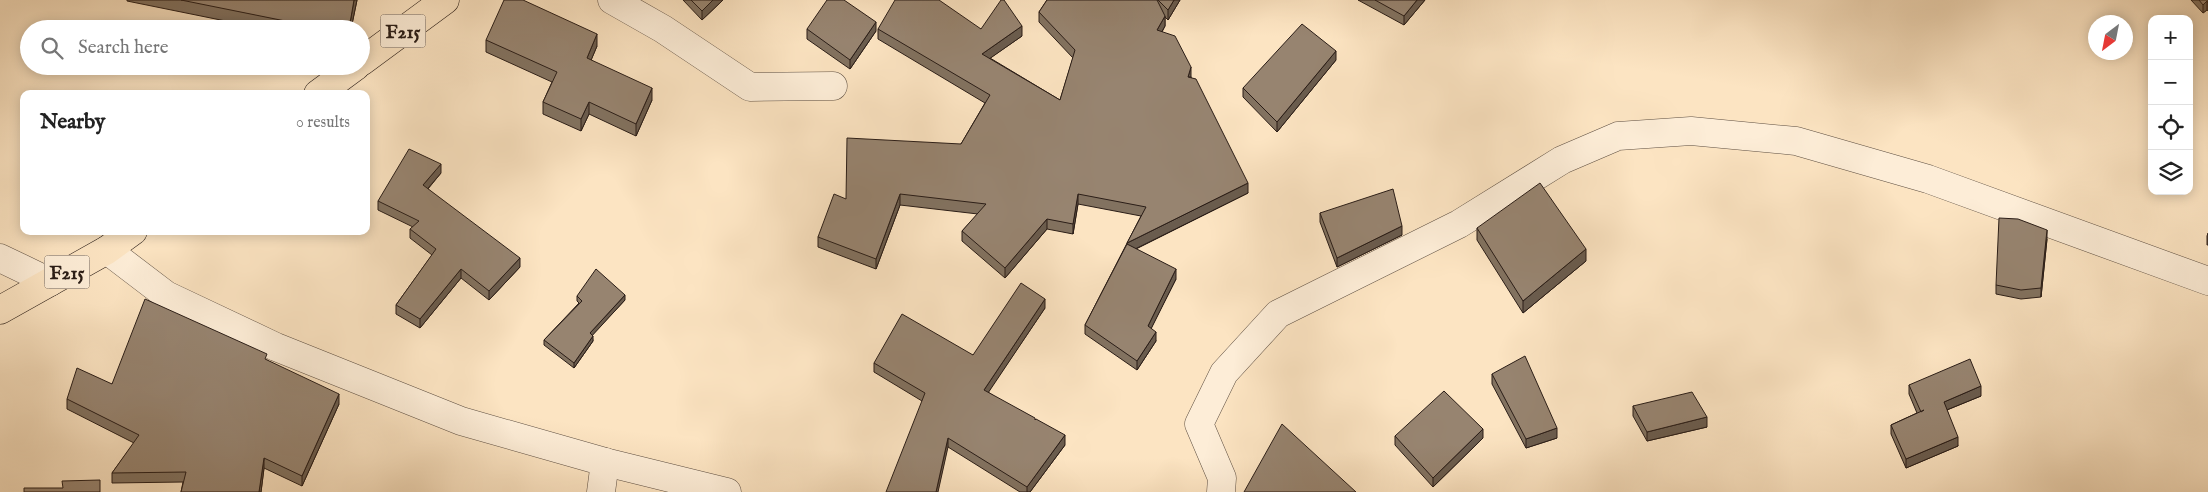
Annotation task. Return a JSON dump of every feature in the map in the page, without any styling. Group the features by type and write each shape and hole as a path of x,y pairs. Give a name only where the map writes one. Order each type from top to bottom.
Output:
{"main road":[{"name":"F215","path":"370,55 445,0"},
{"path":"323,90 344,75"},
{"name":"F215","path":"0,310 107,250 127,235"}],"street":[{"path":"612,0 663,29 750,87 833,86"},
{"path":"1221,492 1222,478 1199,424 1224,373 1278,314 1459,224 1562,160 1618,136 1691,131 1796,141 1928,179 2208,281"},
{"path":"107,250 166,295 276,347 461,421 604,462 727,492"},
{"path":"0,258 50,282"},
{"path":"601,492 604,462"}],"building":[{"path":"181,0 354,0 351,20 280,20"},
{"path":"504,0 523,0 597,34 587,58 652,88 636,124 589,102 581,119 543,102 557,72 486,40"},
{"path":"691,0 713,0 702,11"},
{"path":"827,0 844,0 876,22 850,60 807,29"},
{"path":"895,0 939,0 981,29 1001,0 1004,0 1022,26 982,54 1060,100 1075,50 1039,12 1047,0 1157,0 1165,16 1157,30 1175,36 1191,67 1188,77 1196,79 1248,183 1127,243 1146,207 1078,194 1073,224 1047,219 1005,268 962,231 986,204 900,194 876,259 818,237 834,194 846,199 847,138 961,144 990,95 878,29"},
{"path":"1158,0 1174,0 1168,10"},
{"path":"1375,0 1417,0 1404,16"},
{"path":"2199,0 2208,0 2208,3 2207,1 2203,5"},
{"path":"1302,24 1336,51 1277,122 1243,88"},
{"path":"409,149 441,164 423,185 520,258 489,291 461,269 420,319 396,305 436,249 410,229 419,221 378,201"},
{"path":"1540,183 1586,249 1523,301 1477,228"},
{"path":"1393,189 1402,226 1337,258 1320,213"},
{"path":"1999,218 2018,219 2047,230 2041,288 2021,290 1996,285"},
{"path":"1127,244 1176,269 1148,326 1156,332 1137,361 1085,325"},
{"path":"596,269 625,295 590,333 593,336 574,363 544,340 582,301 577,296"},
{"path":"1021,283 1045,299 984,390 1065,435 1027,487 948,438 936,492 886,492 925,393 874,363 902,314 973,355"},
{"path":"145,299 267,354 265,359 339,394 302,476 264,458 259,492 181,492 186,472 112,473 139,435 67,399 77,368 112,384"},
{"path":"1525,356 1557,428 1526,439 1492,374"},
{"path":"1970,359 1981,386 1944,402 1958,437 1906,459 1891,425 1921,411 1909,385"},
{"path":"1444,391 1483,429 1433,478 1395,436"},
{"path":"1692,392 1707,417 1647,432 1633,406"},
{"path":"1282,424 1356,492 1244,492"},
{"path":"100,480 100,492 24,492 24,488 63,488 62,481"}]}
